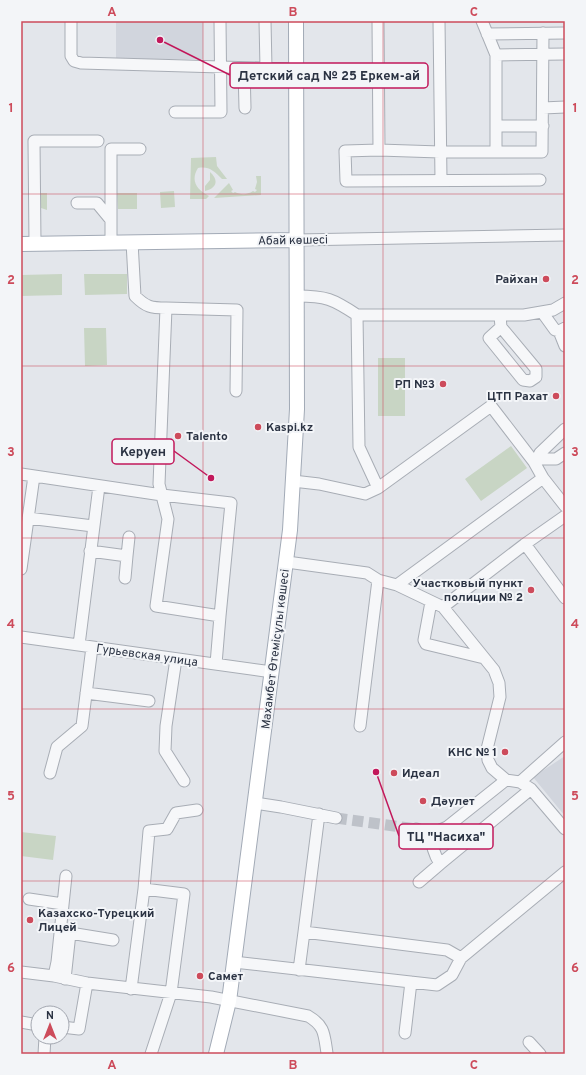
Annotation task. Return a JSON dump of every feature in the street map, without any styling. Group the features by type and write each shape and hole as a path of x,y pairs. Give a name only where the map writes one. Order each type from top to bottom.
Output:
{"main road":[{"name":"Махамбет Өтемісұлы көшесі","path":"216,1054 229,1001 286,562 293,481 298,409 296,21"},
{"name":"Абай көшесі","path":"28,244 297,240"}],"street":[{"path":"71,21 71,56 74,61 81,63 296,69"},
{"path":"175,112 221,112 220,21"},
{"path":"265,21 266,68"},
{"path":"378,21 379,150"},
{"path":"439,21 441,180"},
{"path":"482,21 496,55 496,152"},
{"path":"540,180 346,181 346,151 542,152 542,33"},
{"path":"487,34 565,33"},
{"path":"496,55 565,54"},
{"path":"244,68 244,108"},
{"path":"543,108 565,107"},
{"path":"496,126 542,126"},
{"path":"28,244 34,141 98,141"},
{"path":"111,242 111,149 140,149"},
{"path":"77,203 97,203 110,220"},
{"name":"Абай көшесі","path":"297,240 565,235"},
{"path":"132,242 135,296 143,304 153,308 237,310 236,391"},
{"path":"297,296 328,298 357,315 440,314 500,321 553,310 565,303"},
{"path":"166,308 159,484 168,519 156,606 220,616"},
{"path":"542,312 555,330 562,330 565,346"},
{"path":"357,315 359,448 378,488"},
{"path":"500,321 536,369 536,377 530,381 522,380 489,338 500,321"},
{"path":"293,481 319,484 365,494 378,488 491,406 535,461 543,478 565,506"},
{"path":"535,461 540,452 565,429"},
{"path":"535,461 556,459 565,453"},
{"path":"21,474 162,495 231,502 216,664"},
{"path":"21,569 23,542 34,476"},
{"path":"397,585 543,478"},
{"path":"79,645 99,486"},
{"path":"442,607 525,544 565,516"},
{"path":"28,518 93,526"},
{"path":"125,578 129,537"},
{"path":"525,544 565,598"},
{"path":"90,551 127,556"},
{"path":"286,562 367,573 378,580 397,585 442,607 494,670 497,676 500,697 487,749 488,760 492,768 506,780 520,782 531,789 565,829"},
{"path":"360,726 378,580"},
{"path":"431,602 424,640 426,644 484,658"},
{"name":"Гурьевская улица","path":"21,637 272,672"},
{"path":"50,773 57,747 82,726 92,647"},
{"path":"176,659 166,726 166,751 184,781"},
{"path":"86,693 149,701"},
{"path":"520,782 565,742"},
{"path":"416,829 431,834 447,827 506,780"},
{"path":"419,882 531,789"},
{"path":"255,803 336,818"},
{"path":"131,989 144,889 149,831 167,829 176,813 197,810"},
{"path":"299,970 319,814"},
{"path":"431,834 431,844 434,854 440,864"},
{"path":"234,962 437,985 452,975 461,958 565,872"},
{"path":"59,978 58,962 66,876"},
{"path":"144,889 184,894 171,993 151,1054"},
{"path":"29,899 63,904"},
{"path":"304,932 446,950 461,958"},
{"path":"59,978 70,933 113,940"},
{"path":"21,972 87,983 211,998 308,1016 316,1021 324,1031 327,1053"},
{"path":"405,1033 410,982"},
{"path":"70,1028 79,1029 87,983"},
{"path":"529,1042 540,1054"}],"shaded area":[{"path":"116,21 203,21 203,59 116,59"},
{"path":"565,756 565,816 533,777"}],"green space":[{"path":"216,157 217,166 227,179 222,179 214,171 208,168 198,168 195,177 196,185 201,191 209,196 206,199 190,199 191,158"},
{"path":"210,172 216,181 212,188 205,191 205,186 210,180"},
{"path":"256,176 261,176 261,195 214,198 229,183 233,193 244,194 253,191 255,192 257,190 255,189 257,182"},
{"path":"174,191 175,207 161,208 160,192"},
{"path":"41,193 47,193 47,210 41,208"},
{"path":"117,193 137,193 137,209 118,209"},
{"path":"62,274 62,295 21,296 21,275"},
{"path":"84,274 127,274 127,294 85,295"},
{"path":"84,328 106,328 107,365 85,366"},
{"path":"378,358 405,358 405,416 378,416"},
{"path":"511,446 527,468 481,501 465,479"},
{"path":"21,832 56,836 53,860 21,856"}],"tunnel":[{"path":"336,818 416,829"}],"place":[{"name":"Детский сад № 25 Еркем-ай","path":"160,40"},
{"name":"Райхан","path":"546,279"},
{"name":"РП №3","path":"443,384"},
{"name":"ЦТП Рахат","path":"556,396"},
{"name":"Kaspi.kz","path":"258,427"},
{"name":"Talento","path":"178,436"},
{"name":"Керуен","path":"211,478"},
{"name":"Участковый пункт полиции № 2","path":"531,590"},
{"name":"КНС № 1","path":"505,752"},
{"name":"ТЦ \"Насиха\"","path":"376,772"},
{"name":"Идеал","path":"394,773"},
{"name":"Дәулет","path":"423,801"},
{"name":"Казахско-Турецкий Лицей","path":"30,920"},
{"name":"Самет","path":"200,976"}]}
